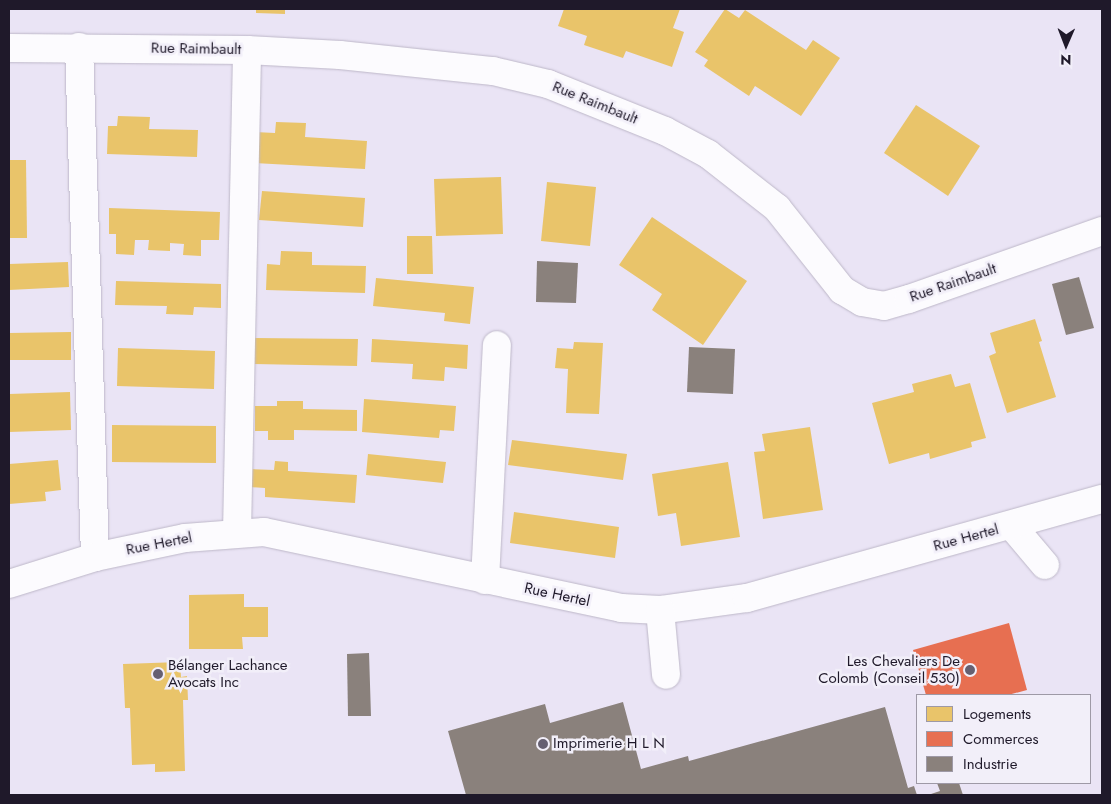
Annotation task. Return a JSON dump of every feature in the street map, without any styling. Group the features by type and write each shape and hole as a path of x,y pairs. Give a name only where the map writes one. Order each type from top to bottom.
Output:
{"street":[{"name":"Rue Raimbault","path":"9,48 79,47 247,50 493,71 548,84 665,131 708,154 778,208 842,290 862,302 884,306 909,299 1102,231"},
{"path":"79,47 95,557"},
{"path":"237,532 247,50"},
{"path":"486,580 497,344"},
{"name":"Rue Hertel","path":"9,584 95,557 185,538 237,532 264,532 621,608 660,610 747,598 1012,526 1102,499"},
{"path":"1012,526 1046,565"},
{"path":"660,610 666,675"}],"building: Logements":[{"path":"256,9 285,9 285,14 256,13"},
{"path":"564,9 680,9 673,28 684,32 672,67 626,51 623,58 584,45 587,36 558,26"},
{"path":"725,9 739,18 745,10 806,50 813,40 840,58 801,116 755,86 749,96 704,66 708,60 695,52"},
{"path":"916,105 980,146 948,196 884,153"},
{"path":"118,116 150,117 149,129 198,130 197,157 107,154 108,126 117,126"},
{"path":"276,122 306,123 305,137 367,141 365,169 253,163 255,132 275,133"},
{"path":"9,160 26,160 27,238 9,238"},
{"path":"501,177 503,234 436,236 434,179"},
{"path":"547,182 596,187 590,246 541,241"},
{"path":"262,191 365,198 363,227 259,220"},
{"path":"109,208 220,212 219,240 201,240 201,256 183,255 184,244 170,243 170,251 148,250 149,240 135,240 134,255 116,254 116,234 109,234"},
{"path":"652,217 747,281 703,345 652,310 662,294 619,265"},
{"path":"407,236 432,236 433,274 407,274"},
{"path":"281,251 312,252 312,265 366,266 365,293 266,290 267,264 280,265"},
{"path":"68,262 69,287 9,290 9,264"},
{"path":"376,278 474,287 470,324 444,321 445,313 373,306"},
{"path":"116,281 221,284 221,308 194,307 193,315 166,314 167,306 115,305"},
{"path":"1035,319 1042,341 1039,342 1056,397 1007,413 989,356 996,353 990,333"},
{"path":"71,332 71,360 9,360 9,333"},
{"path":"254,338 358,339 357,366 253,364"},
{"path":"372,339 468,345 467,369 445,367 444,381 412,379 413,364 371,362"},
{"path":"574,342 603,343 599,414 566,413 568,369 555,368 557,348 573,349"},
{"path":"118,348 215,351 214,389 117,386"},
{"path":"951,374 955,387 970,383 986,438 971,442 972,447 930,459 929,453 889,464 872,403 914,392 912,384"},
{"path":"70,392 71,430 9,432 9,394"},
{"path":"364,399 456,406 454,431 440,430 439,438 362,432"},
{"path":"277,401 303,401 303,409 357,410 357,431 294,430 294,440 268,440 268,431 255,431 255,406 277,406"},
{"path":"112,425 216,426 216,463 112,462"},
{"path":"810,427 823,510 763,519 754,452 765,451 762,434"},
{"path":"512,440 627,454 623,480 508,465"},
{"path":"368,454 446,462 443,483 366,475"},
{"path":"58,460 61,490 45,492 46,501 9,504 9,464"},
{"path":"275,461 288,462 288,471 357,475 355,503 265,497 265,488 250,487 251,469 274,470"},
{"path":"728,462 740,537 681,546 676,513 658,516 652,474"},
{"path":"514,512 619,527 615,558 510,543"},
{"path":"244,594 244,607 268,607 268,637 242,637 243,649 189,649 189,595"},
{"path":"180,662 181,677 187,676 188,700 183,700 185,771 155,772 155,764 132,765 130,708 125,708 123,664"}],"building: Commerces":[{"name":"Les Chevaliers De Colomb (Conseil 530)","path":"1009,623 1027,690 1012,694 926,694 913,650"}],"building: Industrie":[{"path":"537,261 578,263 576,303 536,302"},
{"path":"1079,277 1094,328 1066,335 1052,284"},
{"path":"689,347 735,349 733,394 687,392"},
{"path":"369,653 371,716 348,716 347,654"},
{"name":"Imprimerie H L N","path":"623,702 641,769 688,756 689,761 885,707 908,788 914,786 917,795 466,795 448,731 545,704 550,723"},
{"path":"937,784 959,784 963,795 928,795 940,791"}],"place":[{"name":"Les Chevaliers De Colomb (Conseil 530)","path":"970,670"},
{"name":"Bélanger Lachance Avocats Inc","path":"158,674"},
{"name":"Imprimerie H L N","path":"543,744"}]}
